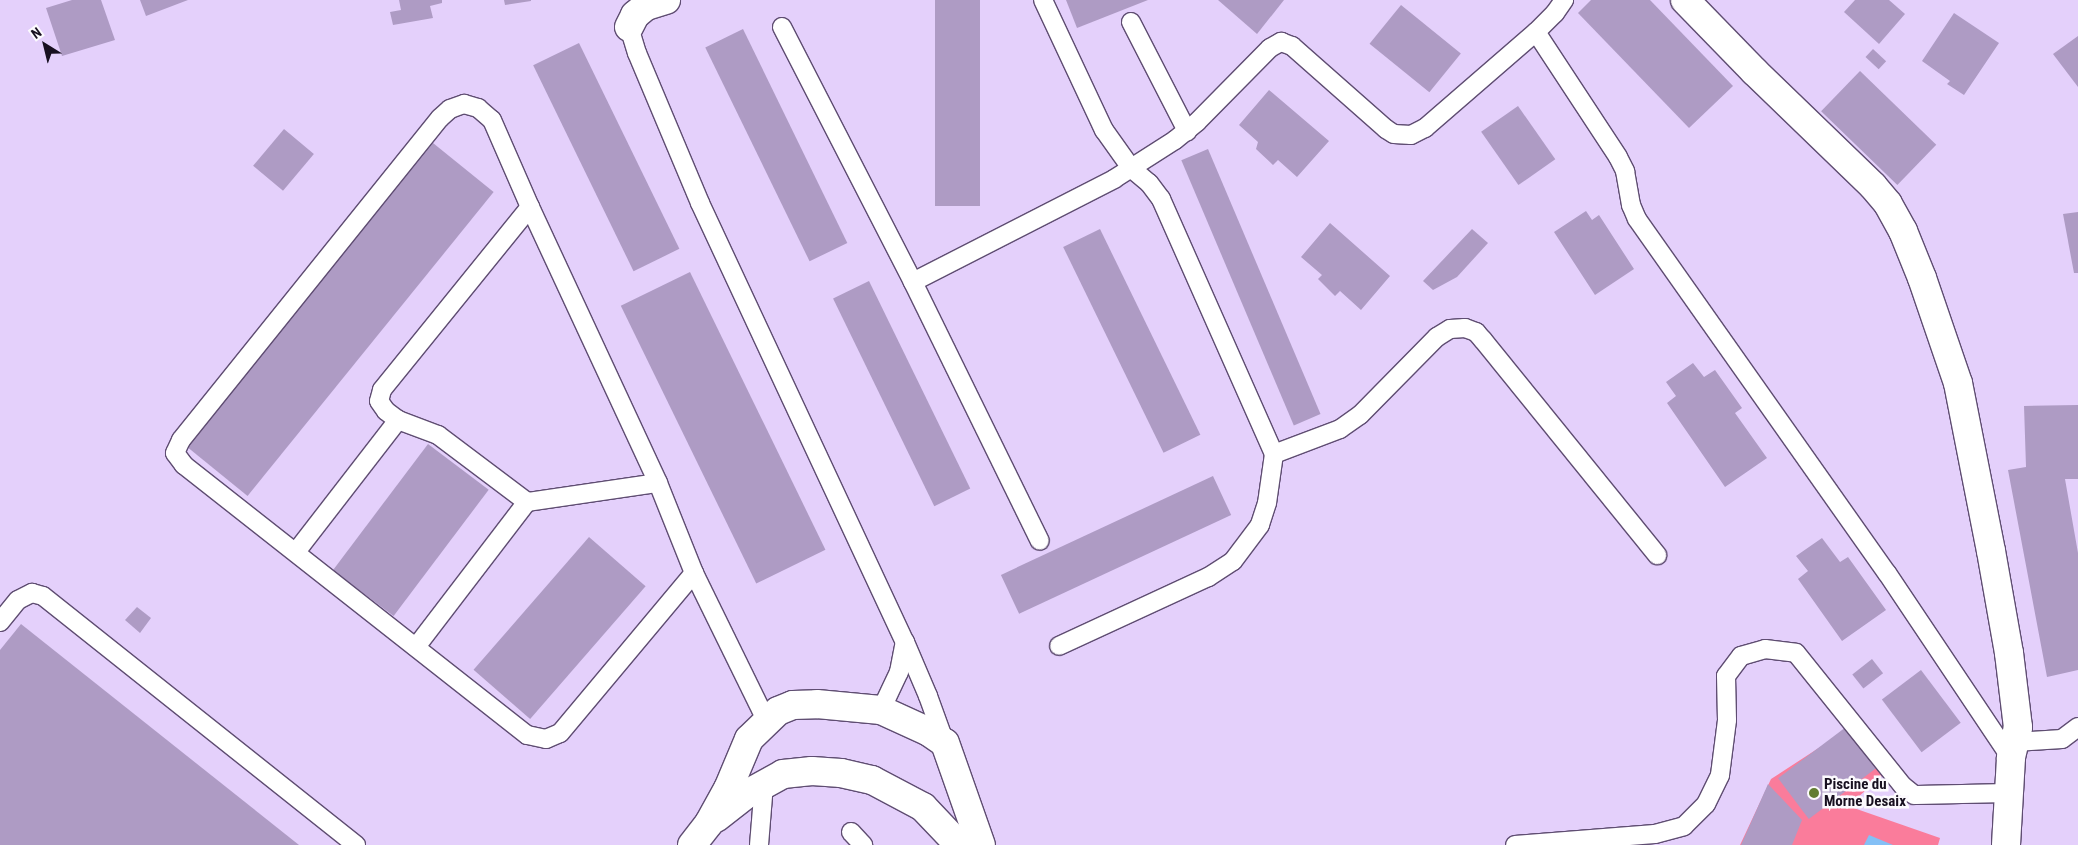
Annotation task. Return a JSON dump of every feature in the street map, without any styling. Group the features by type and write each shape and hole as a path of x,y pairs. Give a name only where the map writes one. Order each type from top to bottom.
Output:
{"street":[{"path":"629,27 634,15 646,6 666,0"},
{"path":"1685,0 1754,72 1873,186 1888,204 1922,278 1958,383 2009,653 2018,727 2013,750 2006,845"},
{"path":"774,779 755,769 747,751 758,730 778,711 793,705 817,704 881,710 929,732 949,755 981,845"},
{"path":"692,845 709,823 758,730"},
{"path":"923,807 933,806 948,800 949,755"},
{"path":"709,823 745,795 774,779 826,771 872,780 923,807 959,845"}],"lane":[{"path":"1043,0 1104,130 1131,168 1149,183 1161,199 1274,454 1267,503 1260,525 1233,561 1208,577 1058,646"},
{"path":"913,282 1114,179 1131,168 1187,131 1270,48 1281,42 1292,46 1386,129 1394,134 1410,135 1424,128 1536,32 1556,13 1564,0"},
{"path":"1131,22 1187,131"},
{"path":"629,27 637,54 700,203 905,642 928,696 949,755"},
{"path":"782,27 913,282 1040,541"},
{"path":"1536,32 1618,157 1625,171 1631,205 1637,219 2013,750 2070,737 2078,727"},
{"path":"694,573 560,733 546,739 527,735 184,465 175,454 181,440 434,125 450,109 464,104 478,108 492,120 530,207 658,483 758,730"},
{"path":"528,502 438,435 398,420 386,411 379,401 382,390 530,207"},
{"path":"1274,454 1340,429 1360,415 1437,337 1450,329 1465,328 1476,332 1483,340 1657,554"},
{"path":"296,552 398,420"},
{"path":"416,647 528,502 658,483"},
{"path":"0,622 18,600 32,593 43,596 356,845"},
{"path":"881,710 899,672 905,642"},
{"path":"1515,845 1654,834 1684,826 1706,804 1720,775 1727,720 1726,676 1741,656 1765,650 1796,653 1903,786 1914,796 2010,793"},
{"path":"759,845 774,779"},
{"path":"851,832 863,845"}],"shaded area":[{"name":"Piscine du Morne Desaix","path":"1851,727 1883,775 1848,806 1940,838 1938,845 1740,845 1771,779"}],"water":[{"path":"1869,835 1893,845 1864,845"}],"building":[{"path":"72,0 101,0 115,40 62,56 46,8"},
{"path":"140,0 188,0 146,16"},
{"path":"399,0 442,0 442,3 430,6 433,18 393,25 390,12 401,10"},
{"path":"504,0 531,0 531,1 505,5"},
{"path":"935,0 980,0 980,206 935,206"},
{"path":"1066,0 1148,0 1077,28"},
{"path":"1218,0 1284,0 1257,34"},
{"path":"1591,0 1650,0 1733,86 1689,128 1578,13"},
{"path":"1855,0 1889,0 1905,14 1879,44 1844,12"},
{"path":"1401,5 1461,53 1429,92 1370,44"},
{"path":"1954,13 1999,43 1964,95 1947,84 1950,81 1922,61"},
{"path":"743,29 847,243 810,261 705,47"},
{"path":"2078,36 2078,87 2053,54"},
{"path":"579,43 679,249 634,271 533,65"},
{"path":"1873,49 1886,61 1879,69 1865,57"},
{"path":"1860,71 1936,145 1897,185 1821,111"},
{"path":"1269,90 1329,141 1297,177 1278,160 1273,165 1256,149 1258,142 1239,125"},
{"path":"1518,106 1555,159 1518,185 1481,132"},
{"path":"284,129 314,154 283,191 253,166"},
{"path":"433,143 494,192 248,496 187,447"},
{"path":"1208,149 1321,414 1294,425 1181,160"},
{"path":"1586,211 1592,220 1599,215 1634,269 1595,295 1554,232"},
{"path":"2078,212 2078,273 2074,273 2063,214"},
{"path":"1330,223 1390,276 1361,310 1340,291 1335,296 1318,279 1322,275 1301,257"},
{"path":"1100,229 1200,435 1164,453 1063,247"},
{"path":"1472,229 1488,243 1457,277 1433,290 1423,281"},
{"path":"690,272 825,550 756,583 621,306"},
{"path":"869,281 970,489 934,506 833,299"},
{"path":"1693,363 1704,377 1715,370 1742,408 1735,413 1767,458 1725,487 1667,403 1676,396 1666,382"},
{"path":"2078,405 2078,479 2065,479 2078,553 2078,670 2047,677 2008,470 2026,467 2024,406"},
{"path":"428,444 489,490 394,616 333,570"},
{"path":"1213,476 1231,515 1019,614 1001,575"},
{"path":"589,537 646,586 530,719 474,670"},
{"path":"1822,538 1840,562 1848,557 1886,610 1842,641 1798,579 1808,571 1796,556"},
{"path":"137,607 151,618 140,633 125,620"},
{"path":"21,624 299,845 0,845 0,650"},
{"path":"1872,659 1883,673 1863,689 1852,674"},
{"path":"1921,670 1961,723 1922,752 1882,699"},
{"path":"1846,727 1877,768 1809,819 1778,778"},
{"path":"1768,784 1802,820 1792,845 1741,845"}],"place":[{"name":"Piscine du Morne Desaix","path":"1814,793"}]}
